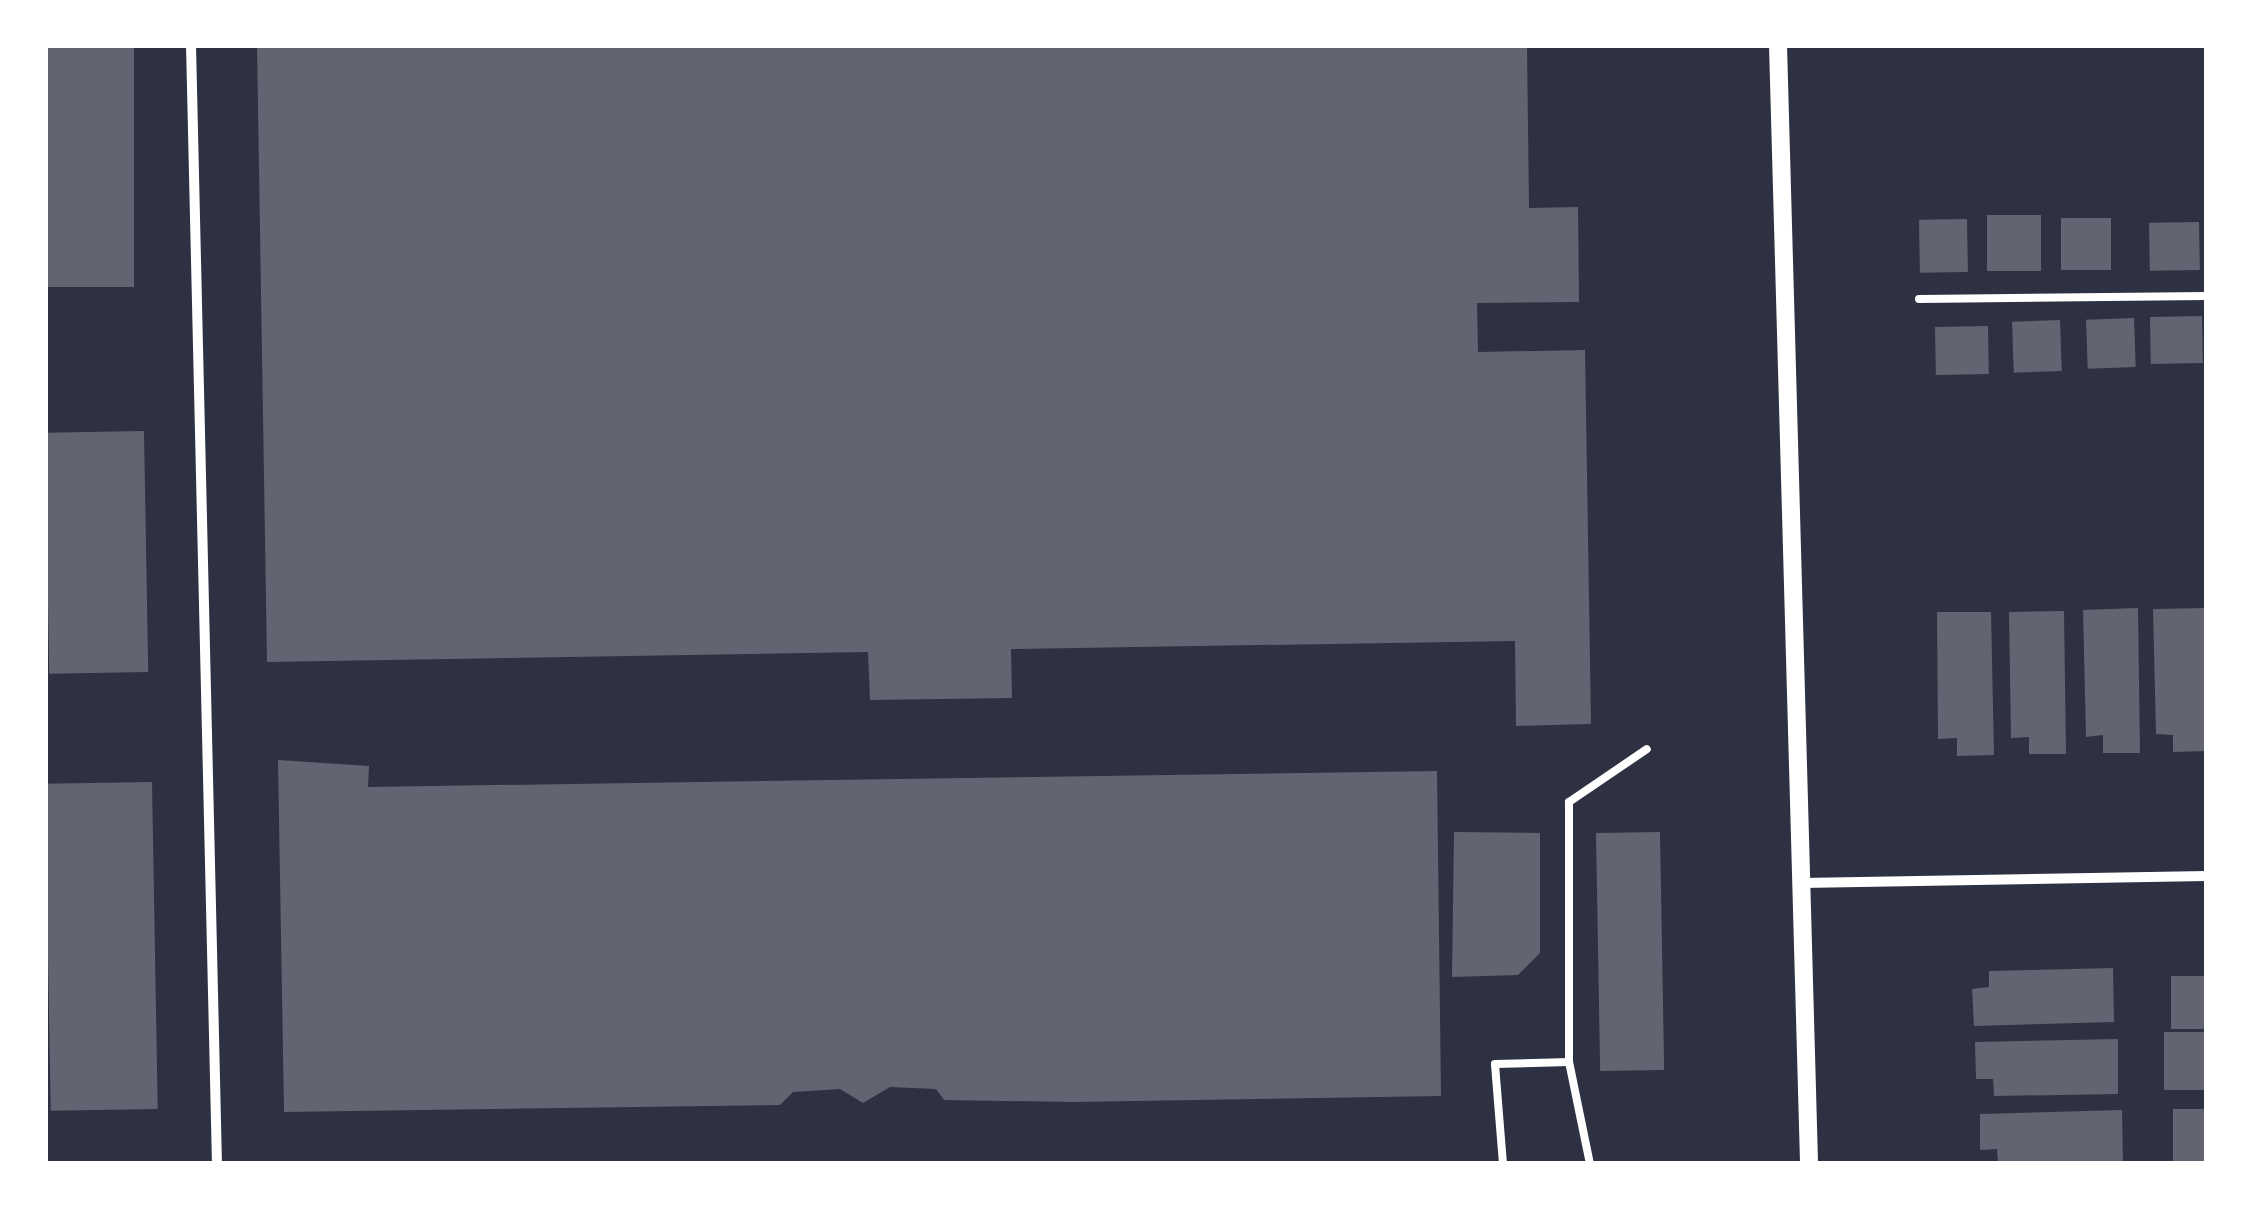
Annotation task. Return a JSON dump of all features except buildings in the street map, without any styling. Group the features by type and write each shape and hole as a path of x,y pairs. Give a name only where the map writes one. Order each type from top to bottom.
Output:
{"street":[{"path":"191,45 217,1164"},
{"path":"1778,45 1809,1164"},
{"path":"1802,883 2207,876"}],"lane":[{"path":"1919,299 2207,296"},
{"path":"1590,1164 1570,1062 1569,802 1646,749"},
{"path":"1503,1164 1495,1064 1570,1062"}]}
